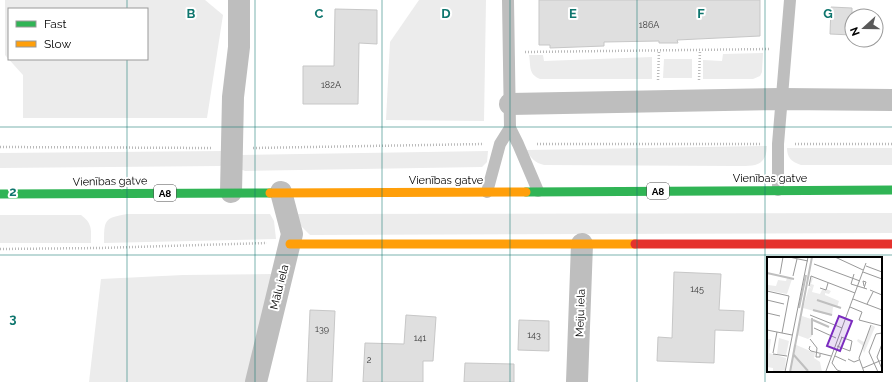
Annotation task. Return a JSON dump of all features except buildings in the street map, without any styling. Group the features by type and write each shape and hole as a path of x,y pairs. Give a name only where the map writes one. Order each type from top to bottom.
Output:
{"main road":[{"name":"Vienības gatve","path":"0,194 892,190"},
{"path":"291,239 582,244 892,244"}],"street":[{"path":"231,192 233,97 239,47 239,0"},
{"path":"510,104 782,99 892,100"},
{"name":"Mālu iela","path":"256,382 291,239 281,192"},
{"name":"Meiju iela","path":"577,382 582,244"}],"lane":[{"path":"508,0 510,128 538,191"},
{"path":"778,190 778,144 790,0"},
{"path":"487,192 500,144 510,128"}],"path":[{"path":"524,45 524,52 773,49"},
{"path":"699,82 700,50"},
{"path":"658,82 659,51"},
{"path":"0,147 232,148 500,144"},
{"path":"518,144 892,144"},
{"path":"0,248 100,248 273,243 291,239"}],"shaded area":[{"path":"5,0 205,0 223,15 207,118 23,118 23,75 10,60 148,60 148,8 8,8 8,58 5,55"},
{"path":"419,0 486,0 484,121 386,120 390,42"},
{"path":"763,53 762,72 760,76 753,79 703,79 703,60 722,61 723,54"},
{"path":"529,55 543,55 544,61 652,57 652,79 540,79 532,72"},
{"path":"664,59 692,59 692,78 663,78"},
{"path":"767,146 762,162 754,165 743,166 544,165 534,160 526,150"},
{"path":"787,148 892,148 892,165 801,165 791,159"},
{"path":"225,151 224,164 220,166 0,168 0,153"},
{"path":"488,151 487,162 482,167 245,171 238,168 238,155"},
{"path":"892,213 892,233 310,235 293,214"},
{"path":"127,214 270,214 274,221 276,239 104,243 104,229 107,221 114,217"},
{"path":"0,215 81,215 88,221 91,231 91,243 0,243"},
{"path":"272,274 246,382 89,382 101,279 183,275"}],"traffic: fast":[{"path":"526,192 892,190"},
{"path":"0,194 270,193"}],"traffic: slow":[{"path":"270,193 526,192"},
{"path":"290,244 635,244"}],"traffic: jam":[{"path":"635,244 892,244"}]}
